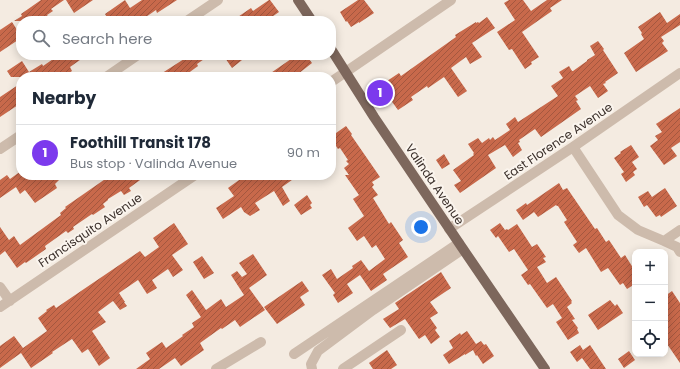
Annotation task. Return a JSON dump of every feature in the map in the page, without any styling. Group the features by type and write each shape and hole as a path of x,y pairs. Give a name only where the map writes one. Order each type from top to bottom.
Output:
{"main road":[{"path":"298,0 309,16"},
{"name":"Valinda Avenue","path":"336,57 449,229 545,369"}],"street":[{"path":"195,16 218,0"},
{"path":"336,79 451,0"},
{"path":"113,72 131,60"},
{"name":"East Florence Avenue","path":"449,229 573,147 680,73"},
{"path":"0,149 16,138"},
{"path":"573,147 618,215 638,230 664,240 677,247 680,252"},
{"name":"Francisquito Avenue","path":"0,307 188,180"},
{"path":"664,240 680,230"},
{"path":"294,354 461,246"},
{"path":"312,369 311,364 318,351 461,246"},
{"path":"0,287 10,301"},
{"path":"343,369 401,330"},
{"path":"216,369 260,342"}],"building":[{"path":"41,0 64,0 51,9 53,11 48,16 22,16 21,14"},
{"path":"66,0 93,0 74,13"},
{"path":"125,0 130,8 142,0 177,0 157,13 156,10 147,16 106,16 105,14"},
{"path":"270,0 279,12 273,16 239,16 251,8 253,11"},
{"path":"358,0 364,0 374,13 351,27 340,12"},
{"path":"509,0 523,0 531,11 547,0 562,0 550,8 552,11 522,32 539,57 531,62 532,64 525,69 512,49 509,50 497,32 515,20 504,3"},
{"path":"660,12 667,23 680,14 680,25 661,37 664,41 662,43 668,51 636,72 624,53 644,39 638,27"},
{"path":"487,17 495,28 472,43 482,57 470,64 466,57 451,68 467,91 458,97 444,77 411,97 413,100 398,110 390,99 393,96 384,83 399,73 401,76 456,37 455,35 476,22 479,23"},
{"path":"12,22 16,28 16,41 0,52 0,30"},
{"path":"598,41 618,73 603,84 608,91 598,98 590,86 575,96 581,109 541,137 535,129 519,140 520,142 518,143 522,150 513,157 505,145 488,155 496,168 460,193 454,185 461,181 453,170 474,155 468,144 478,138 482,143 493,137 495,140 510,130 506,124 515,117 518,122 558,96 551,86 563,78 559,72 569,66 573,71 595,55 590,46"},
{"path":"52,60 80,60 70,67 72,71 70,72 29,72 42,64 43,66"},
{"path":"182,60 203,60 190,72 164,72"},
{"path":"226,60 242,60 232,68"},
{"path":"290,60 310,60 312,63 301,72 272,72"},
{"path":"22,61 29,72 16,72 16,77 11,77 7,71"},
{"path":"16,86 16,106 0,117 0,97"},
{"path":"680,108 680,142 671,148 677,156 664,165 650,146 658,140 655,136 662,132 656,124"},
{"path":"346,126 380,177 372,182 374,185 372,187 378,195 373,198 389,224 391,222 403,240 399,243 408,257 383,274 387,280 371,291 360,275 347,284 353,293 338,303 333,295 335,293 322,275 331,269 337,279 353,268 352,266 361,260 369,271 385,259 376,245 372,248 364,236 357,241 348,228 364,216 353,199 359,195 345,175 349,175 344,168 349,164 346,161 348,160 340,148 338,149 336,146 336,133"},
{"path":"631,145 639,157 632,162 637,169 633,172 635,175 626,182 621,174 624,172 614,158"},
{"path":"444,154 450,164 442,169 436,160"},
{"path":"7,175 10,179 16,175 16,180 59,180 55,184 57,188 35,203 25,190 20,194 16,187 0,198 0,180"},
{"path":"104,180 140,180 129,188 131,191 124,195 121,191 108,199 103,204 105,207 73,227 74,229 68,233 66,231 45,246 46,249 17,268 5,251 0,255 0,227 9,240 14,236 20,245 61,215 60,213 66,208 65,207"},
{"path":"239,180 292,180 282,187 290,201 283,206 274,191 255,203 260,210 250,216 244,212 241,207 223,219 216,208 234,196 228,188"},
{"path":"559,183 563,190 567,188 595,229 597,228 606,242 609,240 621,258 625,255 632,266 632,286 627,289 623,283 620,285 608,268 601,272 586,248 579,253 573,245 577,242 564,222 567,220 558,206 556,205 538,217 534,212 523,220 516,210 526,203 527,205"},
{"path":"665,188 677,206 661,217 660,215 656,217 647,205 644,207 638,197 648,191 652,197"},
{"path":"307,195 312,203 310,205 312,208 301,215 294,205"},
{"path":"174,223 188,244 172,255 183,270 173,277 168,269 152,280 157,288 147,294 138,280 119,293 127,306 120,310 113,301 98,312 106,322 92,331 110,358 99,366 88,349 82,353 72,339 31,368 21,353 0,368 0,346 14,336 23,348 47,331 38,318 47,311 46,310 54,305 56,308 140,251 145,257 159,247 153,238"},
{"path":"500,223 505,230 508,230 517,224 532,247 537,244 546,257 543,258 546,262 537,267 547,283 556,277 572,301 572,303 567,307 575,319 572,320 578,328 579,333 568,340 556,322 562,318 553,304 547,308 530,284 528,285 521,275 528,270 514,249 509,252 498,236 496,238 490,230"},
{"path":"253,254 267,275 249,288 265,310 240,327 235,320 222,329 221,328 200,343 204,350 181,366 175,358 159,369 136,369 150,359 146,353 162,342 166,348 194,327 192,323 201,317 186,295 192,290 206,310 221,299 226,307 244,295 231,275 237,271 242,277 247,274 239,263"},
{"path":"202,256 214,273 204,279 193,262"},
{"path":"441,272 451,288 430,302 438,313 430,318 437,328 435,330 440,337 431,344 425,335 419,339 405,319 390,328 383,319 399,309 395,303"},
{"path":"302,281 309,291 300,297 305,305 277,324 264,307"},
{"path":"672,291 680,303 680,363 668,345 668,294"},
{"path":"610,300 615,306 617,304 623,313 598,330 588,315"},
{"path":"467,331 476,344 481,341 484,345 486,344 494,356 483,364 473,350 449,364 443,355 453,348 449,341 460,333 461,335"},
{"path":"580,345 583,350 590,345 606,369 590,369 582,358 577,362 570,352"},
{"path":"387,350 397,365 391,369 373,369 369,363"},
{"path":"629,351 635,360 624,368 618,359"}],"place":[{"name":"Foothill Transit 178","path":"380,93"}]}
